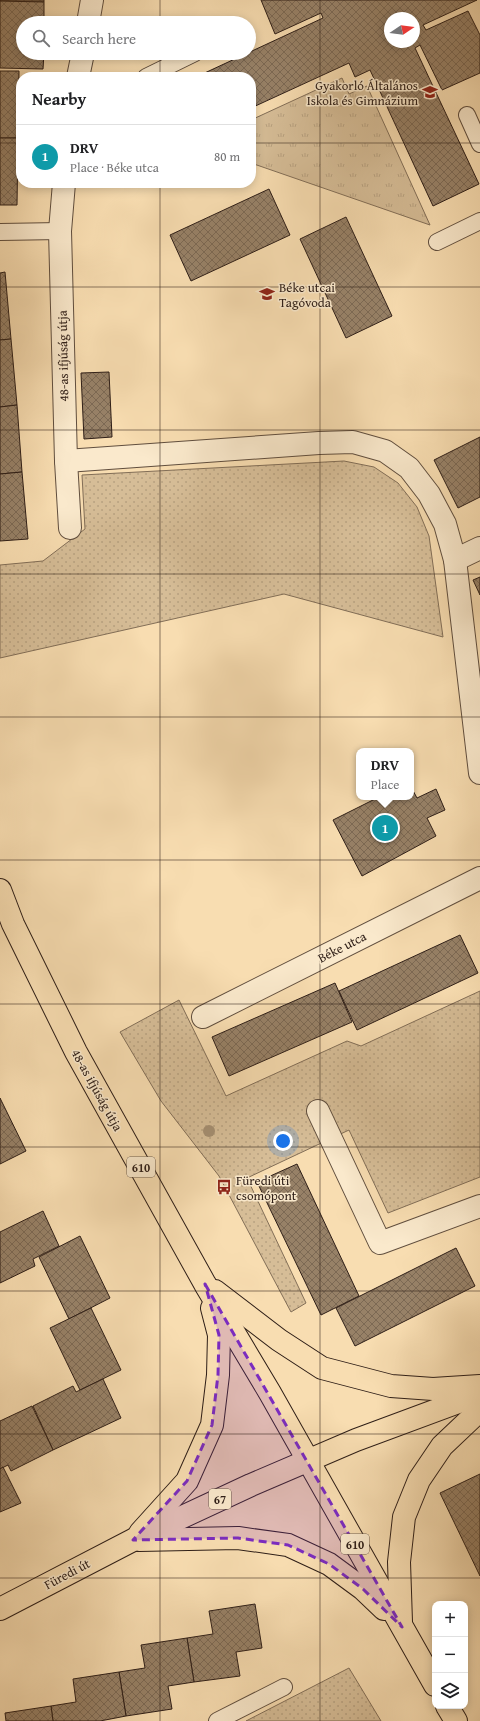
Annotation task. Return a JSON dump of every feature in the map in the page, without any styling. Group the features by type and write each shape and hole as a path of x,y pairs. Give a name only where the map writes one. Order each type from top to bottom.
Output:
{"main road":[{"name":"48-as ifjúság útja","path":"0,890 13,924 76,1052 205,1284"},
{"path":"205,1284 279,1340 322,1368 391,1386 433,1389 480,1386"},
{"path":"133,1540 187,1481 212,1425 218,1375 219,1334 205,1284"},
{"name":"610","path":"205,1284 308,1460 432,1680"},
{"name":"67","path":"133,1540 308,1460 480,1394"},
{"path":"402,1627 399,1562 404,1517 419,1480 442,1446 480,1410"},
{"path":"133,1540 238,1538 288,1545 329,1564 363,1589 402,1627"},
{"name":"Füredi út","path":"0,1609 133,1540"},
{"path":"449,1709 456,1721"}],"street":[{"path":"89,16 92,0"},
{"path":"79,72 82,60"},
{"name":"48-as ifjúság útja","path":"64,188 60,231 66,461 70,528"},
{"path":"66,461 354,442 385,451 409,468 429,494 445,524 455,560 480,773"},
{"path":"455,560 480,548"},
{"name":"Béke utca","path":"203,1017 480,878"},
{"path":"318,1111 380,1243 480,1206"}],"lane":[{"path":"156,72 181,60"},
{"path":"467,115 480,144"},
{"path":"437,242 480,221"},
{"path":"0,232 60,231"},
{"path":"217,1721 284,1687"}],"highlighted area":[{"path":"205,1284 402,1627 363,1589 329,1564 288,1545 238,1538 133,1540 187,1481 212,1425 218,1375 219,1335"}],"green space":[{"path":"342,78 349,94 367,86 430,225 256,165 256,118"},
{"path":"344,461 374,467 398,483 417,507 429,536 443,637 284,594 0,658 0,565 43,561 85,529 82,475"},
{"path":"480,991 480,1177 388,1213 349,1130 247,1178 306,1303 291,1312 219,1176 161,1101 120,1032 179,1000 226,1096 347,1041 361,1046"},
{"path":"349,1668 381,1721 246,1721"}],"building":[{"path":"44,0 44,2 0,1"},
{"name":"Gyakorló Általános Iskola és Gimnázium","path":"261,0 477,0 423,25 426,30 468,11 480,35 480,73 442,90 420,45 420,12 384,12 384,48 415,48 479,184 433,206 370,70 355,77 349,63 256,106 256,72 207,72 233,60 256,60 256,49 323,18 321,13 275,34"},
{"path":"0,1 44,2 44,16 16,16 16,60 44,60 43,69 0,68"},
{"path":"0,71 19,71 16,72 16,138 0,138"},
{"path":"0,138 16,138 17,205 0,205"},
{"path":"269,189 290,235 191,281 170,235"},
{"path":"346,217 392,316 346,338 300,239"},
{"path":"5,272 11,339 0,340 0,273"},
{"path":"11,339 17,405 0,407 0,340"},
{"path":"109,372 112,437 84,439 81,373"},
{"path":"17,405 22,472 0,474 0,407"},
{"path":"480,437 480,497 458,508 434,460"},
{"path":"22,472 28,539 0,541 0,474"},
{"path":"480,577 480,595 473,580"},
{"path":"436,789 445,810 427,818 436,836 362,876 333,820 373,800 414,800 414,792 417,798"},
{"path":"460,935 478,973 357,1030 339,991"},
{"path":"335,983 352,1022 229,1076 212,1037"},
{"path":"0,1098 26,1151 0,1164"},
{"path":"297,1164 359,1296 321,1315 257,1182"},
{"path":"43,1211 59,1246 33,1259 35,1266 0,1283 0,1232"},
{"path":"80,1236 110,1298 69,1319 39,1257"},
{"path":"456,1248 475,1286 355,1346 336,1308"},
{"path":"91,1308 121,1370 80,1390 50,1328"},
{"path":"103,1379 121,1418 53,1450 33,1406 73,1386 76,1392"},
{"path":"32,1406 53,1450 11,1471 8,1465 0,1469 0,1421"},
{"path":"3,1467 21,1503 0,1512 0,1469"},
{"path":"480,1474 480,1576 440,1493"},
{"path":"255,1604 262,1648 236,1652 240,1676 194,1682 187,1638 213,1634 209,1611"},
{"path":"187,1638 194,1682 168,1686 172,1709 126,1716 119,1672 145,1668 141,1645"},
{"path":"119,1672 126,1716 100,1721 53,1721 51,1706 76,1702 73,1679"},
{"path":"51,1706 53,1721 6,1721 5,1713"}],"place":[{"name":"Gyakorló Általános Iskola és Gimnázium","path":"430,92"},
{"name":"Béke utcai Tagóvoda","path":"267,294"},
{"name":"DRV","path":"385,828"},
{"name":"Füredi úti csomópont","path":"224,1187"}]}
